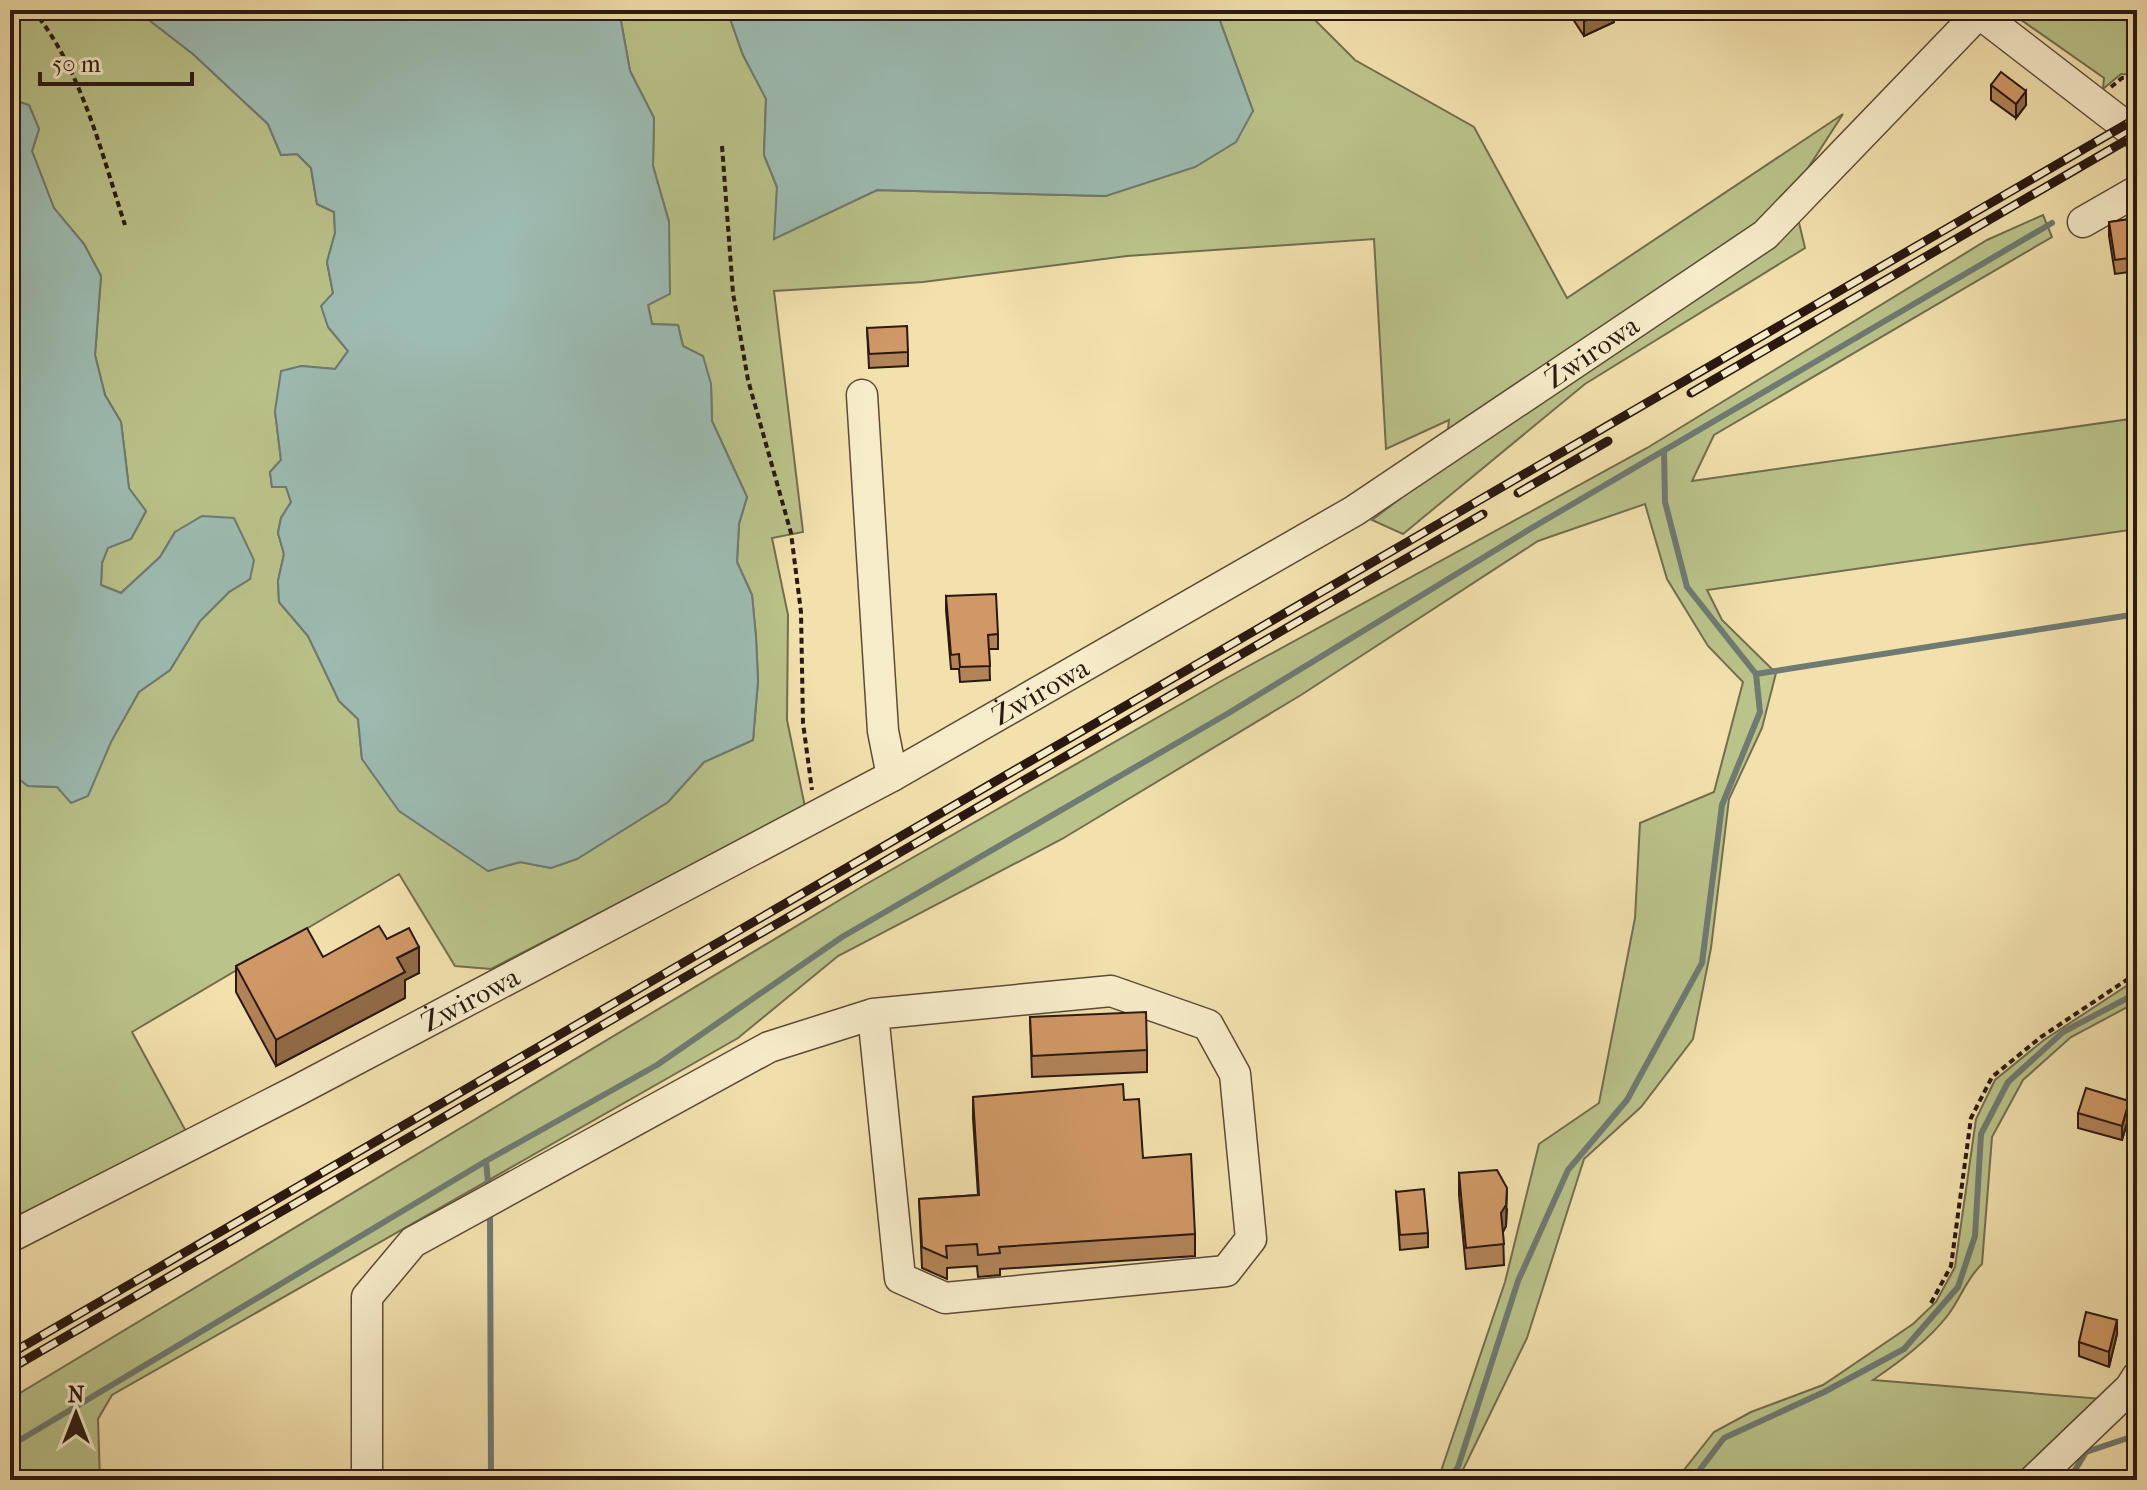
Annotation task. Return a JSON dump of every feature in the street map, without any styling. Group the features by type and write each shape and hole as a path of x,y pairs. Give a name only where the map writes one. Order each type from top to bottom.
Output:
{"street":[{"path":"1977,12 2137,135"},
{"name":"Żwirowa","path":"10,1237 298,1090 892,776 1354,511 1765,235 1977,12"},
{"path":"2083,222 2137,191"},
{"path":"862,395 883,731 892,776"},
{"path":"367,1480 367,1297 413,1242 769,1047 873,1014 1111,991 1208,1025 1235,1074 1251,1239 1226,1271 945,1298 900,1278 873,1014"},
{"path":"2034,1480 2130,1388 2137,1377"}],"path":[{"path":"33,10 53,34 84,100 125,225"},
{"path":"2103,94 2122,78 2137,78"},
{"path":"722,146 733,293 748,380 791,533 801,612 803,723 816,816"},
{"path":"1931,1303 1951,1266 1971,1118 1992,1077 2041,1037 2137,973"}],"green space":[{"path":"10,10 136,10 193,54 268,124 281,155 297,154 311,168 317,204 334,212 335,233 327,262 333,293 328,327 348,351 335,369 301,366 275,411 281,460 270,472 272,487 286,487 291,502 281,518 278,533 284,554 278,581 279,602 308,636 339,701 358,719 362,759 441,837 488,871 520,862 551,868 576,859 668,802 704,762 753,740 758,681 756,637 752,595 737,562 739,524 747,497 712,421 711,384 683,346 678,325 652,324 648,305 669,222 653,166 654,118 630,71 619,10 727,10 743,55 766,98 764,155 777,187 775,238 877,190 1106,196 1253,111 1216,10 1305,10 1355,60 1474,127 1567,298 1843,114 1792,193 1805,248 1585,384 1403,534 1372,520 1444,465 1449,420 1386,449 1374,239 1127,256 923,282 774,291 803,532 772,538 788,615 787,720 805,807 491,969 455,966 399,874 132,1032 188,1135 10,1225 10,772 28,786 57,787 111,741 139,692 170,670 200,621 229,592 250,579 175,532 160,557 121,593 101,585 102,563 108,547 131,539 146,511 129,489 121,422 105,395 95,355 101,276 84,244 54,209 32,151 39,129 29,105 10,99 15,47"},
{"path":"2007,10 2137,10 2137,75 2121,74 2103,89 2104,78"},
{"path":"2043,215 2052,237 1714,435 1692,481 2137,418 2137,529 1707,590 1722,620 1776,673 1762,728 1729,799 1711,948 1693,1039 1641,1107 1584,1159 1527,1338 1458,1480 1438,1480 1505,1282 1539,1144 1599,1103 1635,918 1640,823 1714,792 1743,682 1708,646 1667,579 1645,504 1538,541 1301,695 1062,839 838,956 738,1038 112,1395 98,1419 100,1480 10,1480 10,1399 863,886 1223,680 1647,448 1987,240"},
{"path":"2137,979 2137,1002 2071,1037 2023,1080 1992,1137 1982,1264 1953,1309 1932,1334 1873,1380 2103,1399 2022,1480 1676,1480 1714,1432 1751,1412 1823,1385 1913,1324 1936,1302 1955,1267 1976,1119 1995,1080 2044,1040"}],"water":[{"path":"136,10 619,10 630,71 654,118 653,166 669,222 670,294 648,305 652,324 678,325 683,346 703,356 711,384 712,421 747,497 739,524 737,562 752,595 758,681 753,740 704,762 668,802 577,859 551,868 520,862 488,871 399,811 362,759 358,719 339,701 308,636 279,602 278,581 284,554 278,533 281,518 291,502 286,487 272,487 270,472 281,460 275,411 281,371 301,366 335,369 348,351 328,327 321,306 333,293 327,262 335,233 334,212 317,204 311,168 297,154 281,155 268,124 193,54"},
{"path":"727,10 1216,10 1253,111 1236,142 1195,167 1106,196 877,190 774,239 777,187 764,155 766,99 743,55"},
{"path":"10,99 29,105 39,129 32,151 54,208 84,244 101,276 95,355 105,395 121,422 129,488 146,511 131,539 108,548 102,563 101,585 121,593 160,557 175,532 202,516 234,518 254,560 250,579 229,592 200,621 170,670 139,692 111,742 88,796 71,803 57,787 28,786 10,772"}],"building":[{"path":"1577,10 1609,10 1584,21"},
{"path":"2001,72 2026,91 2016,104 1991,85"},
{"path":"2137,218 2137,257 2115,260 2109,222"},
{"path":"907,326 908,352 869,354 867,328"},
{"path":"996,594 998,634 988,635 990,666 960,667 959,654 951,655 946,596"},
{"path":"379,926 387,939 409,928 419,947 397,958 405,972 276,1040 236,966 307,928 323,957"},
{"path":"1146,1012 1147,1050 1032,1056 1030,1017"},
{"path":"1123,1084 1124,1100 1139,1099 1143,1158 1191,1154 1195,1234 999,1247 1000,1253 978,1255 977,1244 946,1246 947,1258 922,1247 919,1199 979,1195 973,1097"},
{"path":"2086,1088 2129,1101 2122,1126 2078,1113"},
{"path":"1497,1170 1507,1188 1506,1205 1501,1213 1504,1244 1466,1248 1459,1173"},
{"path":"1424,1189 1428,1233 1400,1235 1396,1192"},
{"path":"2086,1312 2117,1320 2109,1352 2079,1342"}],"waterway":[{"path":"10,1446 486,1161 657,1065 842,937 1227,714 1530,529 2052,223"},
{"path":"1449,1480 1458,1467 1518,1281 1568,1170 1627,1100 1702,963 1722,805 1760,712 1756,674 1687,587 1665,502 1664,451"},
{"path":"1756,674 2137,614"},
{"path":"1692,1480 1724,1438 1824,1392 1904,1349 1958,1287 1975,1236 1981,1134 2008,1082 2063,1032 2137,993"},
{"path":"486,1161 488,1183"},
{"path":"490,1212 491,1480"},
{"path":"2069,1480 2086,1452 2137,1435"}],"railway":[{"path":"10,1354 2137,118"},
{"path":"1691,393 2137,134"},
{"path":"1518,493 1608,441"},
{"path":"10,1369 1483,514"}]}
